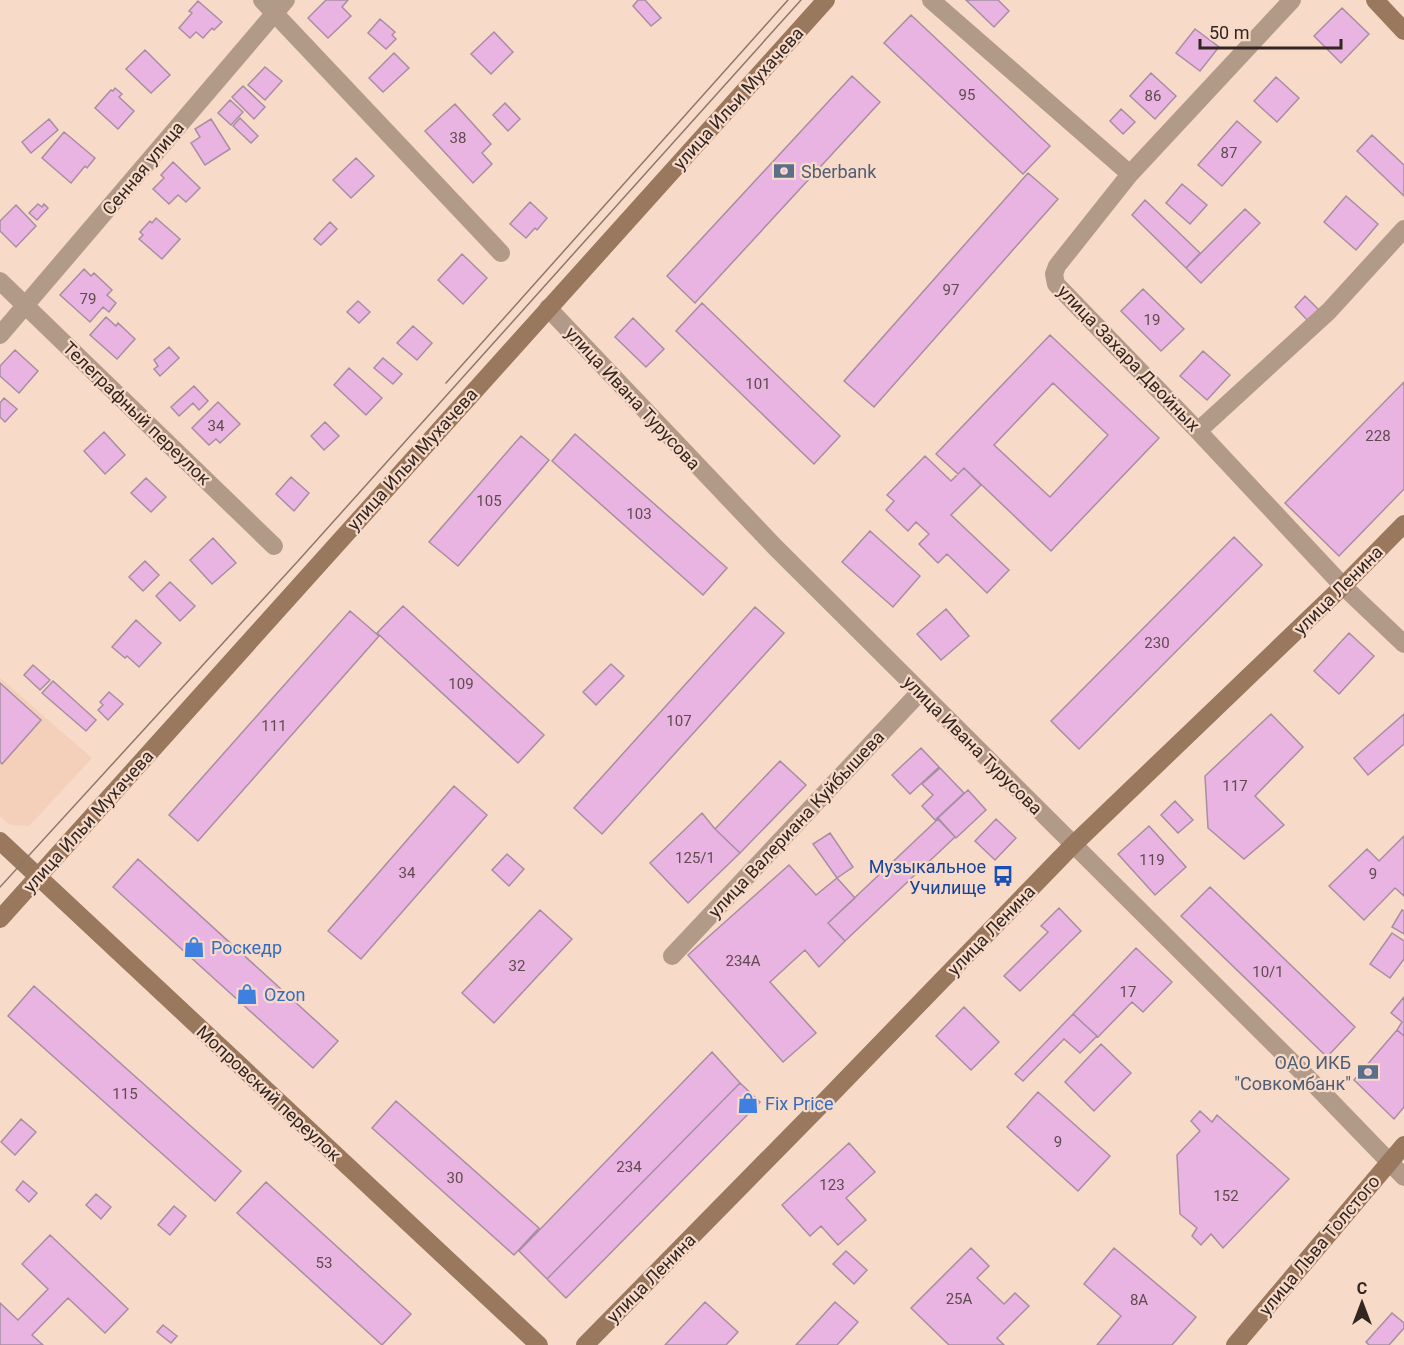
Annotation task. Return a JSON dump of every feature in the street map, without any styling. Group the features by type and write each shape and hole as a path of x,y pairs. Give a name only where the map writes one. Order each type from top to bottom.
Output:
{"street":[{"name":"улица Ильи Мухачева","path":"0,919 826,0"},
{"path":"931,0 1130,174"},
{"name":"улица Захара Двойных","path":"1293,0 1130,174 1057,266 1054,274 1056,284 1343,586 1404,644"},
{"path":"1375,0 1404,32"},
{"path":"274,4 501,253"},
{"name":"Сенная улица","path":"0,335 274,4"},
{"path":"1198,431 1329,312 1404,229"},
{"name":"Телеграфный переулок","path":"0,281 274,546"},
{"name":"улица Ивана Турусова","path":"548,308 775,547 1316,1086 1404,1177"},
{"name":"улица Ленина","path":"585,1345 1073,845 1343,586 1404,524"},
{"name":"улица Валериана Куйбышева","path":"672,956 920,692"},
{"name":"Мопровский переулок","path":"0,841 539,1345"},
{"name":"улица Льва Толстого","path":"1235,1345 1404,1144"}],"shaded area":[{"path":"0,678 92,758 29,826 10,825 0,816"}],"building":[{"path":"326,0 348,0 342,7 351,16 328,38 308,18"},
{"path":"638,0 645,0 661,18 651,26 633,6"},
{"path":"966,0 998,0 1009,11 994,27"},
{"path":"198,1 222,22 214,30 212,28 203,38 196,32 190,38 179,28 192,13 189,11"},
{"path":"1342,8 1369,34 1341,63 1314,36"},
{"path":"911,15 1050,146 1023,174 884,43"},
{"path":"380,19 395,32 392,35 396,39 386,49 368,33"},
{"path":"1195,29 1219,47 1200,71 1176,53"},
{"path":"494,32 513,52 491,74 471,54"},
{"path":"145,50 170,75 151,93 126,69"},
{"path":"394,53 409,68 383,92 369,78"},
{"path":"265,67 282,81 265,100 248,85"},
{"path":"1151,73 1176,96 1155,119 1130,96"},
{"path":"852,76 880,102 695,303 667,276"},
{"path":"1276,77 1299,98 1277,122 1254,101"},
{"path":"243,86 265,107 254,119 232,97"},
{"path":"115,88 122,94 119,97 134,111 118,129 95,108"},
{"path":"230,100 243,112 231,125 218,113"},
{"path":"505,103 520,119 508,131 493,115"},
{"path":"455,104 491,144 482,153 492,164 473,183 425,131"},
{"path":"1121,109 1135,122 1123,134 1110,121"},
{"path":"240,118 258,136 251,143 233,126"},
{"path":"49,119 58,130 31,153 22,142"},
{"path":"211,119 230,149 205,165 191,143 200,137 195,129"},
{"path":"1237,121 1261,142 1222,186 1198,165"},
{"path":"64,132 95,158 71,183 42,158"},
{"path":"1372,135 1404,165 1404,196 1357,151"},
{"path":"356,158 374,176 351,198 333,180"},
{"path":"173,162 200,188 186,202 178,195 169,204 153,189 164,178 161,175"},
{"path":"1028,173 1058,199 874,407 844,381"},
{"path":"1182,184 1207,205 1190,224 1166,203"},
{"path":"1346,196 1378,224 1356,250 1324,222"},
{"path":"1145,200 1200,253 1186,268 1132,215"},
{"path":"530,202 547,218 526,238 510,224"},
{"path":"38,204 42,207 44,204 48,208 37,220 29,213"},
{"path":"16,205 36,226 16,247 0,231 0,221"},
{"path":"1245,209 1260,223 1201,283 1186,268"},
{"path":"156,218 180,239 162,259 139,239 143,235 140,232"},
{"path":"330,222 337,229 321,245 314,239"},
{"path":"462,254 487,278 463,304 438,280"},
{"path":"84,269 91,276 94,273 112,290 107,295 116,303 109,312 103,307 90,322 60,295"},
{"path":"1143,289 1184,329 1161,351 1121,311"},
{"path":"1305,296 1319,310 1308,321 1295,307"},
{"path":"358,301 370,312 359,323 347,312"},
{"path":"702,303 840,436 814,464 676,331"},
{"path":"106,317 116,326 118,323 135,339 117,359 90,335"},
{"path":"633,318 664,349 646,367 615,337"},
{"path":"413,326 432,343 417,360 397,343"},
{"path":"1050,335 1159,438 1051,551 964,468 958,474 936,454","holes":["1053,383 1108,435 1050,497 994,445"]},
{"path":"169,347 179,358 160,376 154,369 158,366 154,360"},
{"path":"15,350 38,371 19,393 0,376 0,366"},
{"path":"1203,351 1230,375 1207,400 1180,376"},
{"path":"383,358 402,374 393,384 374,368"},
{"path":"349,368 382,398 366,415 334,385"},
{"path":"1404,382 1404,489 1339,556 1285,503"},
{"path":"194,386 208,401 199,410 193,403 179,416 171,407"},
{"path":"4,398 17,409 5,422 0,417 0,403"},
{"path":"218,402 240,424 220,443 216,439 209,445 192,428"},
{"path":"325,422 339,436 324,450 311,436"},
{"path":"104,432 125,455 105,474 84,451"},
{"path":"575,434 727,568 703,595 552,461"},
{"path":"521,436 549,460 458,566 429,542"},
{"path":"925,456 951,481 964,468 981,485 951,515 1009,570 987,593 947,554 938,563 919,544 929,534 916,522 908,531 886,510 894,501 887,495"},
{"path":"291,477 309,493 294,511 276,494"},
{"path":"146,478 166,497 151,512 131,493"},
{"path":"870,531 920,576 893,607 842,562"},
{"path":"1234,537 1262,565 1079,749 1051,721"},
{"path":"213,538 236,563 212,584 190,560"},
{"path":"145,561 159,575 143,591 129,577"},
{"path":"170,582 195,606 180,621 156,596"},
{"path":"403,606 544,735 518,763 377,633"},
{"path":"755,607 784,633 602,834 574,808"},
{"path":"946,609 969,636 941,660 917,634"},
{"path":"350,611 379,636 198,841 169,815"},
{"path":"136,620 161,643 139,667 112,647"},
{"path":"1349,633 1374,656 1339,694 1314,671"},
{"path":"611,664 624,676 596,705 583,692"},
{"path":"33,665 50,680 40,690 24,675"},
{"path":"53,681 96,720 86,731 42,693"},
{"path":"0,683 41,720 2,764 0,762"},
{"path":"109,692 123,704 108,720 98,710 103,705 100,702"},
{"path":"1271,714 1303,747 1255,796 1284,825 1244,859 1208,828 1205,776"},
{"path":"1404,714 1404,744 1368,775 1354,758"},
{"path":"921,748 939,767 910,794 892,775"},
{"path":"780,761 806,785 740,853 715,829"},
{"path":"940,768 964,793 935,820 922,806 933,795 922,784"},
{"path":"454,786 487,815 361,959 328,931"},
{"path":"968,790 986,810 956,838 938,818"},
{"path":"1175,801 1193,820 1178,833 1161,815"},
{"path":"702,813 740,853 688,903 650,863"},
{"path":"938,819 955,837 845,941 828,923"},
{"path":"996,819 1016,838 995,860 975,841"},
{"path":"1149,826 1186,867 1155,895 1118,854"},
{"path":"830,833 853,867 837,878 813,844"},
{"path":"1404,836 1404,896 1395,888 1364,920 1329,886 1367,849 1379,861"},
{"path":"507,854 524,869 509,886 492,870"},
{"path":"138,859 338,1041 313,1068 113,887"},
{"path":"789,865 816,895 837,878 855,898 828,923 845,941 819,967 805,950 770,982 816,1033 783,1062 688,955"},
{"path":"1210,887 1355,1027 1327,1057 1181,916"},
{"path":"1059,908 1081,931 1020,991 1004,976 1048,932 1041,926"},
{"path":"540,910 572,939 494,1023 462,993"},
{"path":"1402,910 1404,911 1404,934 1392,927"},
{"path":"1392,933 1404,941 1404,959 1390,978 1370,964"},
{"path":"1136,948 1172,982 1143,1012 1132,1002 1098,1037 1073,1014"},
{"path":"34,986 241,1171 215,1201 8,1016"},
{"path":"1404,997 1404,1036 1397,1030 1402,1022 1391,1013"},
{"path":"964,1007 999,1042 971,1070 936,1036"},
{"path":"1073,1014 1097,1036 1080,1053 1064,1039 1023,1081 1015,1074"},
{"path":"1397,1030 1404,1036 1404,1107 1394,1119 1354,1080"},
{"path":"1101,1044 1131,1073 1094,1111 1065,1082"},
{"path":"712,1052 740,1083 547,1279 519,1251"},
{"path":"740,1083 760,1102 566,1298 547,1279"},
{"path":"1038,1092 1110,1156 1078,1191 1007,1127"},
{"path":"396,1101 539,1228 514,1255 372,1128"},
{"path":"1200,1111 1212,1122 1217,1115 1289,1179 1223,1248 1211,1234 1201,1245 1192,1236 1197,1228 1180,1214 1177,1155 1200,1131 1191,1121"},
{"path":"21,1119 36,1132 15,1155 1,1142"},
{"path":"849,1143 875,1172 846,1198 866,1220 838,1245 821,1226 810,1236 782,1205"},
{"path":"23,1181 37,1193 29,1202 16,1190"},
{"path":"266,1182 411,1314 382,1345 237,1213"},
{"path":"96,1194 111,1207 101,1219 86,1205"},
{"path":"174,1206 186,1216 170,1235 158,1225"},
{"path":"50,1235 128,1309 105,1333 68,1298 32,1335 43,1345 0,1345 0,1303 18,1320 48,1289 22,1264"},
{"path":"971,1248 989,1266 977,1278 1004,1304 1015,1293 1029,1306 997,1338 1004,1345 949,1345 911,1308"},
{"path":"1114,1248 1196,1317 1172,1345 1097,1345 1121,1316 1084,1284"},
{"path":"846,1251 867,1270 854,1284 833,1264"},
{"path":"705,1302 738,1332 726,1345 665,1345"},
{"path":"835,1302 858,1322 837,1345 796,1345"},
{"path":"1392,1313 1404,1323 1404,1328 1389,1345 1369,1345 1366,1342"},
{"path":"163,1325 177,1336 171,1343 157,1332"}],"tram line":[{"path":"446,383 788,0"},
{"path":"0,887 298,561 801,0"}],"place":[{"name":"Sberbank","path":"784,171"},
{"name":"Музыкальное Училище","path":"1003,876"},
{"name":"Роскедр","path":"194,947"},
{"name":"Ozon","path":"247,994"},
{"name":"ОАО ИКБ \"Совкомбанк\"","path":"1368,1072"},
{"name":"Fix Price","path":"748,1103"}]}
